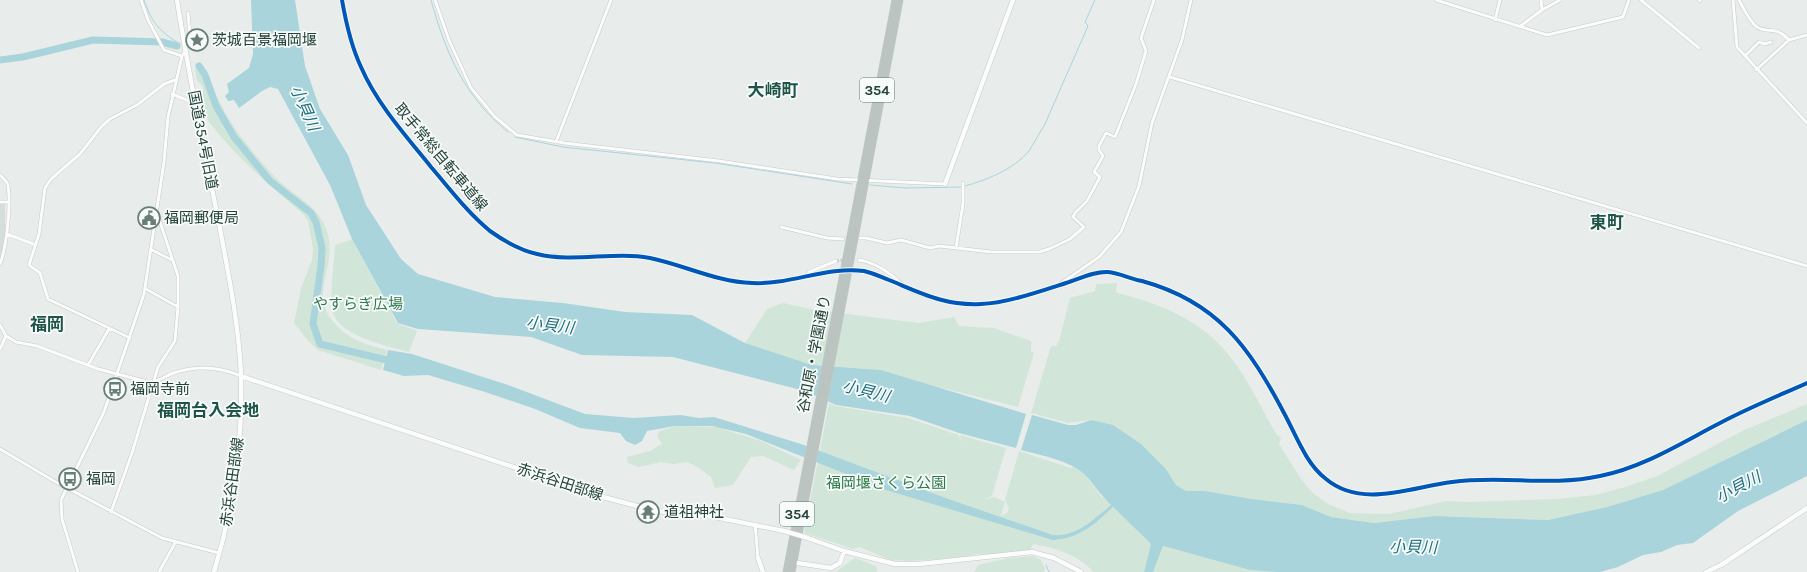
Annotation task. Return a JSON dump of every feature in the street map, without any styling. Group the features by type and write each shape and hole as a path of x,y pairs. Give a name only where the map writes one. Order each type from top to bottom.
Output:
{"highway":[{"name":"谷和原・学園通り","path":"786,572 790,562 846,273 894,0"},
{"name":"谷和原・学園通り","path":"863,180 900,0"},
{"name":"谷和原・学園通り","path":"790,562 792,572"}],"main road":[{"name":"国道354号旧道","path":"177,0 234,304 241,376"},
{"path":"945,184 1013,0"},
{"name":"赤浜谷田部線","path":"214,572 235,478 239,432 241,376 618,501 656,511 715,517 784,530 844,551 889,563 903,565 998,557 1032,552 1054,558 1081,572"},
{"path":"1706,572 1721,565 1807,508"},
{"path":"790,562 831,568 840,563 844,551"},
{"path":"758,558 762,572"}],"street":[{"path":"141,0 148,20 164,50 182,56"},
{"name":"取手常総自転車道線","path":"342,0 354,50 369,84 404,133 465,209 494,234 515,246 534,253 554,256 634,256 654,259 728,281 744,283 787,281 804,277 846,273 872,273 904,286"},
{"path":"435,0 449,40 470,88 495,117 517,134 556,142 719,160 837,179 945,184"},
{"path":"556,142 611,0"},
{"path":"860,238 887,243 900,240 930,248 939,246 991,252 1039,252 1050,250 1070,239 1084,227 1073,217 1087,201 1100,177 1094,172 1103,156 1099,150 1099,146 1106,133 1115,137 1136,84 1146,51 1141,38 1154,0"},
{"path":"1060,285 1100,257 1122,232 1134,202 1152,123 1170,77 1182,40 1191,0"},
{"path":"1436,0 1547,36 1623,17 1629,0"},
{"path":"1495,20 1500,0"},
{"path":"1541,0 1542,10"},
{"path":"1519,27 1542,10 1560,0"},
{"path":"1641,0 1699,48"},
{"path":"1733,0 1737,47 1756,70 1807,123"},
{"path":"1739,0 1756,26 1762,29 1777,31 1784,34 1789,40"},
{"path":"184,38 190,36 188,13"},
{"path":"1756,70 1789,40 1807,35"},
{"path":"1745,56 1759,42 1764,44 1771,42"},
{"path":"78,572 61,511 61,500 98,426 118,375 146,289 172,94 182,56 186,50"},
{"path":"1170,77 1807,266"},
{"path":"130,338 48,299 40,274 29,265 39,234 45,188 51,179 80,154 102,126 110,119 137,105 164,84 176,80"},
{"path":"172,94 196,104"},
{"path":"0,175 8,185 6,246 0,264"},
{"path":"956,248 963,204 963,183"},
{"path":"0,202 8,202"},
{"path":"111,512 132,453 152,383 158,367 175,341 178,307 178,276 157,213"},
{"path":"781,227 827,238 844,239"},
{"path":"7,234 36,245"},
{"path":"152,250 172,260"},
{"path":"859,260 867,261 891,274 904,286 930,298 954,302 980,304 999,301 1060,285 1083,277 1108,272 1152,284 1177,294 1209,313 1233,334 1257,366 1276,396"},
{"path":"804,277 809,272 836,261"},
{"path":"146,289 178,307"},
{"path":"0,325 6,336 16,342 37,346 118,375 152,383 172,374 197,368 223,369 241,376"},
{"path":"88,365 109,329"},
{"path":"0,349 6,336"},
{"path":"0,449 67,488 162,538 175,543 219,553"},
{"path":"755,524 758,558"},
{"path":"159,572 175,543"}],"shaded area":[{"path":"5,203 5,243 0,262 0,204"}],"green space":[{"path":"201,64 225,112 256,156 277,179 314,209 319,215 327,231 330,249 323,293 325,308 335,324 348,335 362,342 387,350 381,370 318,350 307,340 294,323 301,288 312,260 313,249 308,221 303,214 265,181 230,147 208,120 201,105 203,86 197,81 195,70"},
{"name":"やすらぎ広場","path":"352,239 397,323 417,331 409,352 375,343 363,338 351,332 335,317 332,308 331,293 335,245"},
{"path":"1117,283 1116,292 1149,302 1179,315 1199,327 1215,340 1241,372 1253,391 1276,434 1281,438 1279,444 1301,479 1313,493 1328,504 1350,513 1389,514 1446,501 1468,502 1557,499 1595,495 1657,476 1744,430 1807,404 1807,420 1663,490 1607,507 1548,520 1434,516 1374,523 1331,517 1302,505 1252,499 1205,491 1186,491 1176,485 1166,469 1091,420 1068,423 1031,413 1051,346 1056,346 1059,341 1070,298 1095,291 1096,284"},
{"path":"783,303 816,310 919,323 954,317 959,326 994,328 1031,341 1031,351 1034,353 1018,407 910,380 881,370 812,365 745,343 767,309"},
{"name":"福岡堰さくら公園","path":"829,403 835,406 908,418 958,435 961,442 960,435 1006,448 992,496 983,500 994,497 1005,502 1001,516 1007,513 1009,508 1005,500 1019,451 1071,468 1074,466 1084,474 1101,496 1151,544 1144,572 1093,572 1081,561 1066,553 1049,547 1033,544 1030,551 990,555 976,554 965,557 910,561 890,560 860,547 853,549 804,533"},
{"path":"678,426 717,427 761,441 801,460 794,470 763,456 751,457 733,485 715,488 711,477 696,466 687,462 673,464 661,462 639,467 628,463 627,457 650,451 662,444 657,436 659,431"},
{"path":"1163,546 1250,570 1276,572 1153,572"},
{"path":"1033,556 1041,560 1045,569 1044,572 974,572 978,565 1009,558"},
{"path":"855,558 876,566 877,572 835,572"}],"water":[{"name":"小貝川","path":"251,0 295,0 305,66 320,109 348,155 366,205 401,259 418,274 495,297 563,303 625,312 692,315 745,343 812,365 881,370 1026,414 1016,448 959,433 910,416 836,405 805,391 673,357 582,355 531,337 418,329 398,323 352,239 330,185 278,89 270,87 239,108 234,100 228,101 225,96 229,92 227,84 249,68 253,54"},
{"name":"小貝川","path":"388,350 412,354 508,385 585,414 634,418 680,415 699,418 714,417 801,444 951,500 1053,535 1070,533 1085,526 1111,505 1088,478 1078,469 1055,459 1021,450 1032,415 1068,425 1076,425 1091,420 1113,425 1141,444 1166,469 1176,485 1186,491 1205,491 1252,499 1302,505 1331,517 1374,523 1434,516 1548,520 1607,507 1663,490 1807,420 1807,476 1738,511 1693,543 1677,545 1661,552 1643,555 1618,567 1600,572 1276,572 1250,570 1163,546 1153,572 1144,572 1151,544 1113,507 1086,530 1071,537 1053,540 886,490 746,434 712,426 675,426 647,431 642,441 635,445 626,441 620,433 580,428 535,409 428,375 404,376 383,370"}],"waterway":[{"path":"144,0 150,15 157,26 180,44"},
{"path":"431,0 450,56 468,89 493,118 508,132"},
{"path":"965,186 982,181 1000,173 1016,163 1029,151 1045,124 1088,26 1085,22 1095,0"},
{"path":"0,60 23,57 93,40 162,42 177,46"},
{"path":"199,66 205,75 216,106 234,137 270,181 311,213 316,222 322,248 313,324 320,344 395,362"},
{"path":"515,137 563,147 715,163 852,184"},
{"path":"870,185 905,188 962,187"},
{"path":"1046,565 1049,572"}],"tunnel":[{"path":"836,261 846,260"}],"cycle path":[{"path":"342,0 349,34 357,59 375,94 384,107 412,144 466,208 490,231 512,245 537,254 551,256 636,256 650,258 726,280 752,283 766,283 836,271 864,271 934,298 968,304 991,303 1013,299 1046,290 1092,274 1103,272 1142,281 1168,290 1191,301 1211,315 1228,330 1258,367 1302,449 1319,473 1340,488 1355,493 1387,494 1471,480 1563,481 1600,476 1647,461 1741,412 1807,383"}],"place":[{"name":"茨城百景福岡堰","path":"197,40"},
{"name":"福岡郵便局","path":"149,218"},
{"name":"福岡寺前","path":"115,389"},
{"name":"福岡","path":"70,479"},
{"name":"道祖神社","path":"648,512"}],"district":[{"name":"大崎町","path":"773,90"},
{"name":"東町","path":"1607,222"},
{"name":"福岡","path":"47,324"},
{"name":"福岡台入会地","path":"208,410"}]}
